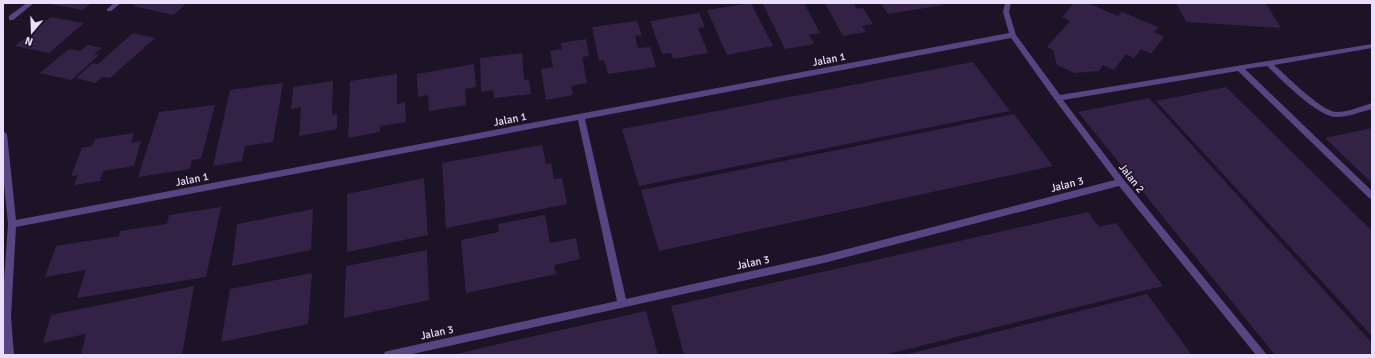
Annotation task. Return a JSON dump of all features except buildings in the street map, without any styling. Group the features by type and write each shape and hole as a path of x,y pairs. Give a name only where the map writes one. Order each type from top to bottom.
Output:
{"street":[{"path":"11,18 31,3"},
{"path":"109,10 118,3"},
{"name":"Jalan 2","path":"1008,3 1006,12 1012,35 1121,182 1262,355"},
{"name":"Jalan 1","path":"12,224 1012,35"},
{"path":"1058,98 1372,46"},
{"path":"1268,63 1311,102 1331,114 1349,112 1372,106"},
{"path":"1239,68 1372,196"},
{"path":"581,117 622,303"},
{"path":"3,134 12,224 5,317 9,355"},
{"name":"Jalan 3","path":"388,355 824,259 1121,182"}]}
